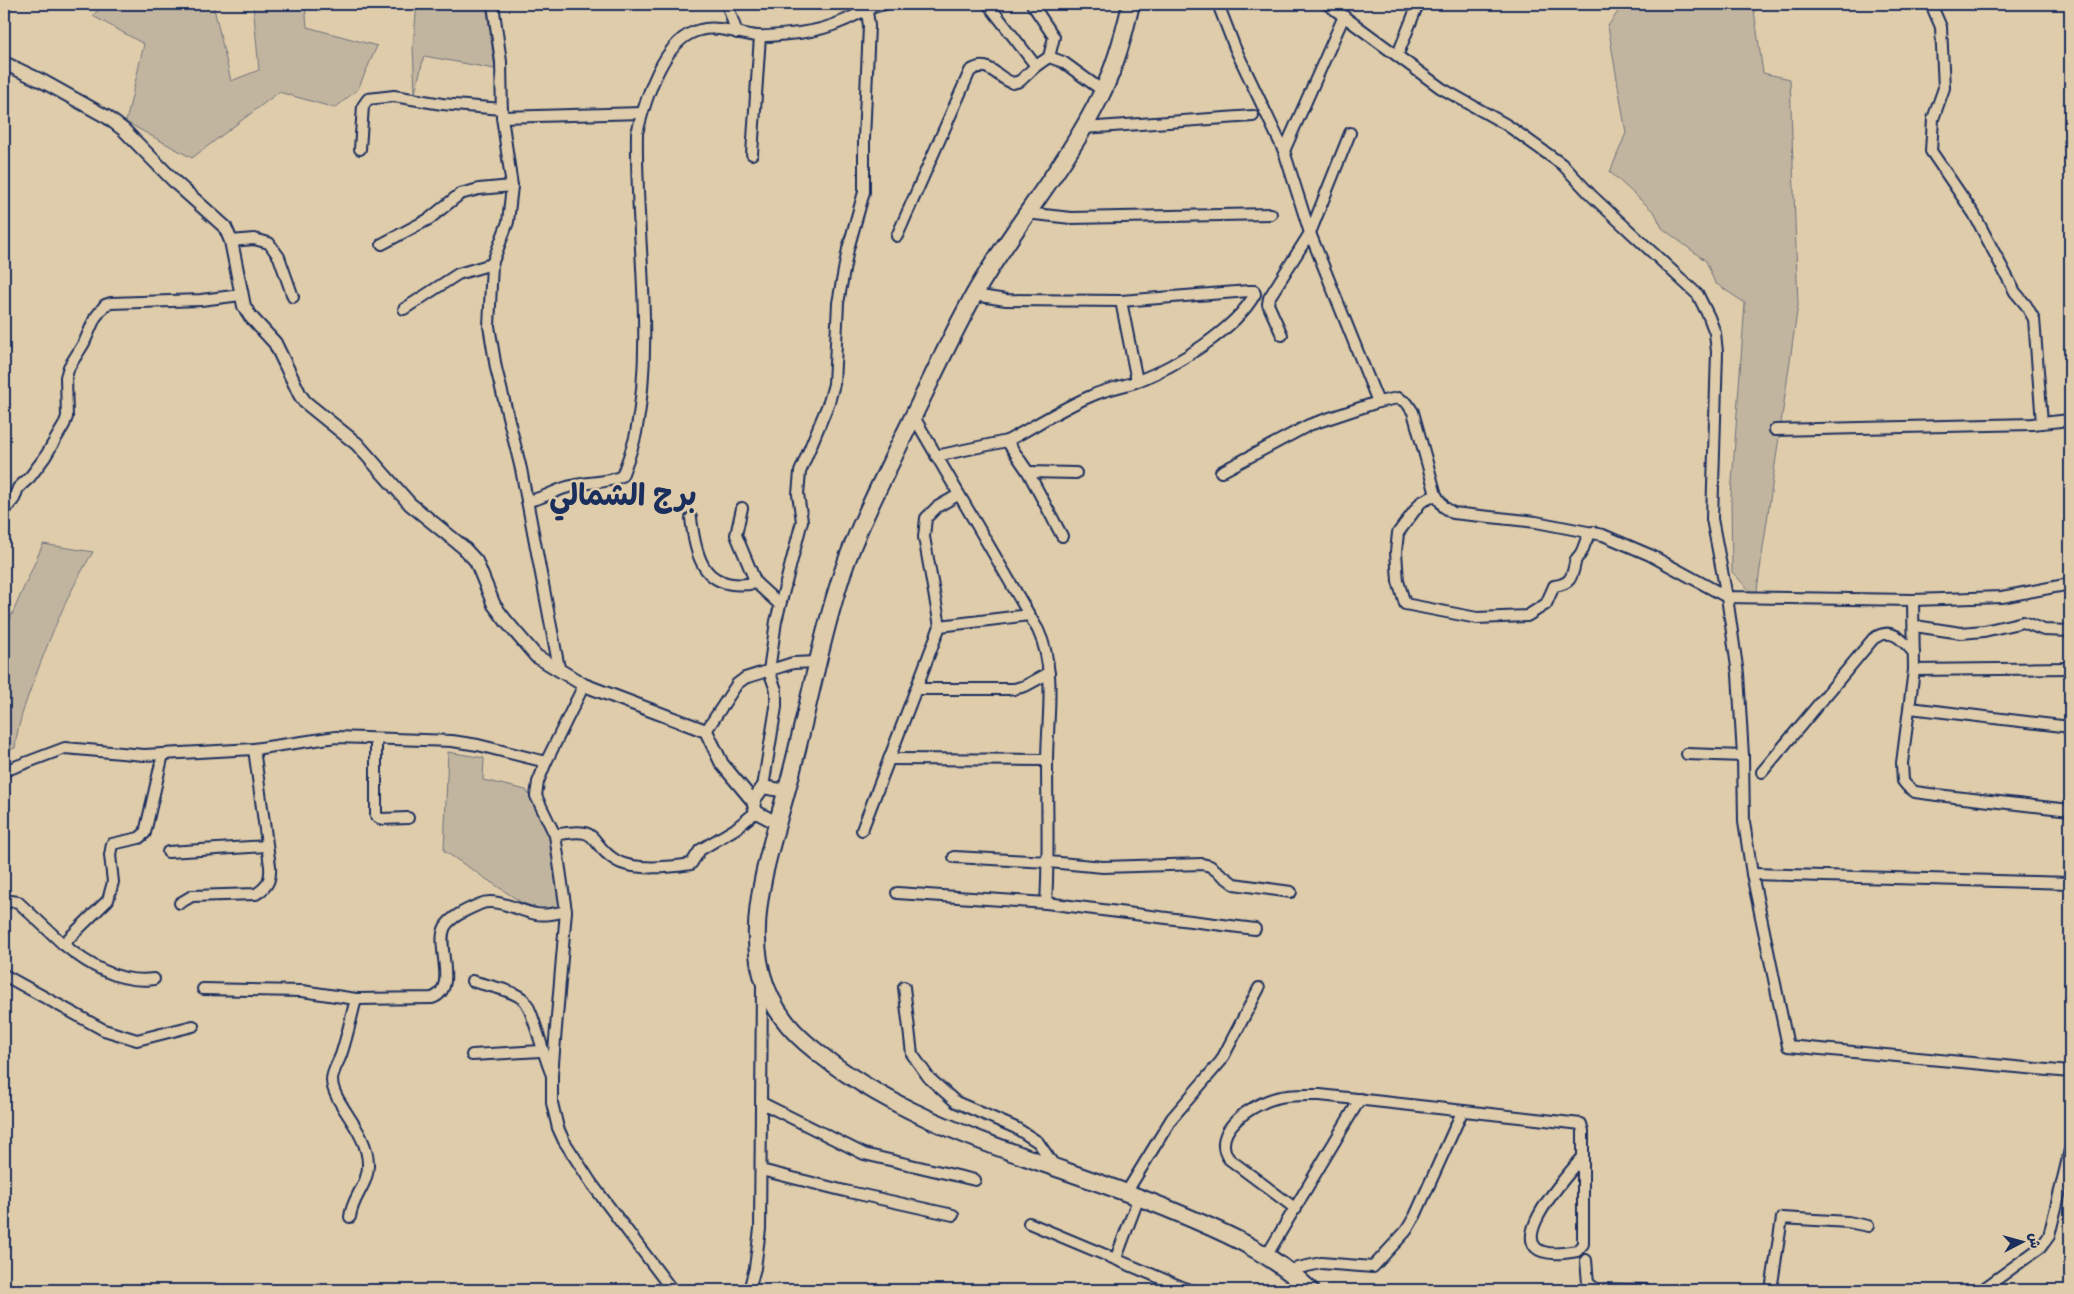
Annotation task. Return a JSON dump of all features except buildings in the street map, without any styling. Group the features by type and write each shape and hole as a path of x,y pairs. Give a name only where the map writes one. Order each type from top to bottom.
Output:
{"main road":[{"path":"1131,4 1113,67 1103,91 1084,128 1026,213 974,295 870,505 849,555 837,587 763,880 756,944 762,982 773,1006 791,1029 810,1046 866,1086 946,1127 1132,1195 1222,1232 1267,1255 1289,1270 1310,1290"}],"street":[{"path":"493,4 500,54 502,113 512,186 508,222 492,264 488,307 491,340 527,501 559,668"},
{"path":"727,4 737,33"},
{"path":"527,501 538,500 571,486 588,482 601,483 622,476 632,450 639,413 644,357 636,153 637,133 642,113 666,55 676,44 699,30 715,29 760,36 826,28 845,21 867,5 885,4"},
{"path":"988,4 1036,66"},
{"path":"897,236 970,71 983,66 1013,83 1020,80 1049,57 1053,48 1054,37 1032,4"},
{"path":"1218,4 1235,48 1284,151 1310,233 1378,402"},
{"path":"1398,54 1418,4"},
{"path":"1931,4 1942,27 1944,88 1933,119 1931,151 1970,208 2015,292 2026,305 2034,319 2042,423"},
{"path":"555,835 583,832 590,834 618,862 632,865 675,867 691,864 700,850 734,830 754,806 762,787 776,706 776,690 768,671 779,604 801,532 802,521 798,494 800,472 830,402 834,384 838,303 848,250 864,192 864,139 869,26 867,5"},
{"path":"1332,5 1441,88 1507,125 1563,166 1591,196 1698,295 1712,325 1717,352 1712,519 1727,597 1738,674 1743,756 1744,822 1752,874 1788,1046 2070,1072"},
{"path":"1284,151 1344,16"},
{"path":"752,154 760,36"},
{"path":"1049,57 1062,62 1103,91"},
{"path":"4,63 82,103 124,130 177,184 225,227 231,241 241,295 250,316 275,343 282,354 293,383 305,402 357,444 410,504 463,547 476,560 494,605 536,656 559,668 584,685 706,731 722,764 754,806 777,823"},
{"path":"360,149 363,106 368,99 394,96 502,113 642,113"},
{"path":"1084,128 1142,126 1253,116"},
{"path":"1282,335 1268,304 1269,298 1310,233 1350,134"},
{"path":"382,244 425,222 460,194 479,189 512,186"},
{"path":"1026,213 1071,218 1271,214"},
{"path":"231,241 254,239 270,243 283,266 293,298"},
{"path":"404,309 458,274 492,264"},
{"path":"936,456 1007,442 1091,395 1137,381 1175,363 1213,337 1247,306 1255,294 1254,291 1249,291 1121,301 1006,300 974,295"},
{"path":"4,511 14,499 18,488 45,457 64,425 67,417 66,377 100,310 111,303 201,300 241,295"},
{"path":"1121,301 1137,381"},
{"path":"1221,472 1309,426 1378,402 1398,398 1407,403 1413,412 1436,495 1444,507 1453,513 1536,522 1593,532 1624,542 1727,597 1913,600 2002,598 2070,584"},
{"path":"914,417 1044,642 1049,673 1047,760 1049,862 1046,903"},
{"path":"1775,430 2042,423 2070,420"},
{"path":"1007,442 1028,472 1062,536"},
{"path":"1028,472 1076,472"},
{"path":"862,830 940,626 927,555 924,526 926,518 937,507 958,495"},
{"path":"1436,495 1421,502 1398,533 1396,552 1398,581 1404,604 1477,618 1527,616 1546,604 1554,586 1565,585 1573,577 1575,560 1581,553 1585,538 1593,532"},
{"path":"742,508 736,535 756,583 779,604"},
{"path":"691,518 698,556 705,569 722,583 732,586 756,583"},
{"path":"1913,600 1915,626 1914,670 1902,773 1903,781 1915,792 2070,810"},
{"path":"940,626 1029,615"},
{"path":"1915,626 1962,633 1984,631 2023,622 2044,630 2070,631"},
{"path":"1762,772 1873,639 1879,635 1892,634 1902,638 1914,653"},
{"path":"706,731 737,684 745,678 793,663 818,662"},
{"path":"1914,670 2070,668"},
{"path":"917,689 1014,689 1049,673"},
{"path":"584,685 546,762 538,782 536,796 555,835 566,911 552,1075 554,1117 564,1141 592,1184 672,1290"},
{"path":"1910,708 2070,727"},
{"path":"4,771 65,748 112,754 163,754 254,750 336,737 423,739 478,745 546,762"},
{"path":"376,739 376,816 381,819 408,818"},
{"path":"180,903 192,896 256,894 264,889 270,875 254,750"},
{"path":"63,944 108,900 113,882 110,855 112,844 139,838 145,833 163,754"},
{"path":"1687,754 1743,756"},
{"path":"889,759 1047,760"},
{"path":"762,787 786,791"},
{"path":"168,852 267,846"},
{"path":"954,857 1127,868 1202,864 1210,866 1234,884 1291,892"},
{"path":"1752,874 2070,883"},
{"path":"897,893 1046,903 1255,929"},
{"path":"4,904 11,901 18,902 63,944 88,963 110,973 137,981 154,979"},
{"path":"203,989 302,991 356,999 424,999 437,996 444,986 444,930 454,918 481,904 492,902 542,914 566,911"},
{"path":"4,975 104,1030 138,1040 193,1026"},
{"path":"472,981 524,999 530,1009 541,1051 552,1075"},
{"path":"749,1290 755,1268 760,1228 762,1103 760,1031 762,982"},
{"path":"904,987 912,1054 930,1078 956,1102 1033,1138 1047,1152 1056,1168"},
{"path":"1116,1258 1132,1195 1172,1118 1221,1061 1259,988"},
{"path":"350,1217 352,1203 367,1177 368,1154 361,1134 337,1095 332,1079 342,1053 356,999"},
{"path":"472,1055 541,1051"},
{"path":"1296,1209 1229,1159 1223,1147 1224,1137 1234,1123 1248,1111 1279,1097 1320,1095 1581,1124 1582,1158 1584,1239 1581,1248 1571,1252 1539,1250 1532,1244 1531,1238 1536,1221 1557,1186 1582,1158"},
{"path":"1267,1255 1360,1099"},
{"path":"762,1103 864,1154 974,1180"},
{"path":"1289,1270 1321,1263 1372,1267 1406,1231 1415,1216 1462,1112"},
{"path":"1982,1290 2041,1247 2049,1236 2070,1150"},
{"path":"761,1170 953,1215"},
{"path":"1771,1290 1782,1218 1848,1222 1868,1226"},
{"path":"1029,1223 1189,1290"},
{"path":"1586,1260 1588,1283 1596,1289 1646,1290"}],"shaded area":[{"path":"103,4 213,4 231,81 259,70 253,4 305,4 307,27 377,46 358,89 335,108 279,92 192,158 126,122 144,44 93,16"},
{"path":"417,4 486,4 495,69 424,56 415,93 413,46"},
{"path":"1621,4 1753,4 1763,73 1790,79 1798,305 1756,597 1732,572 1731,496 1745,303 1715,283 1706,261 1662,228 1655,213 1610,172 1626,133 1608,26 1620,9"},
{"path":"43,544 93,552 63,608 31,687 24,707 15,748 4,752 4,621 10,619"},
{"path":"448,752 484,758 483,780 526,790 551,834 562,908 533,910 444,851"}],"district":[{"name":"برج الشمالي","path":"623,495"}]}
